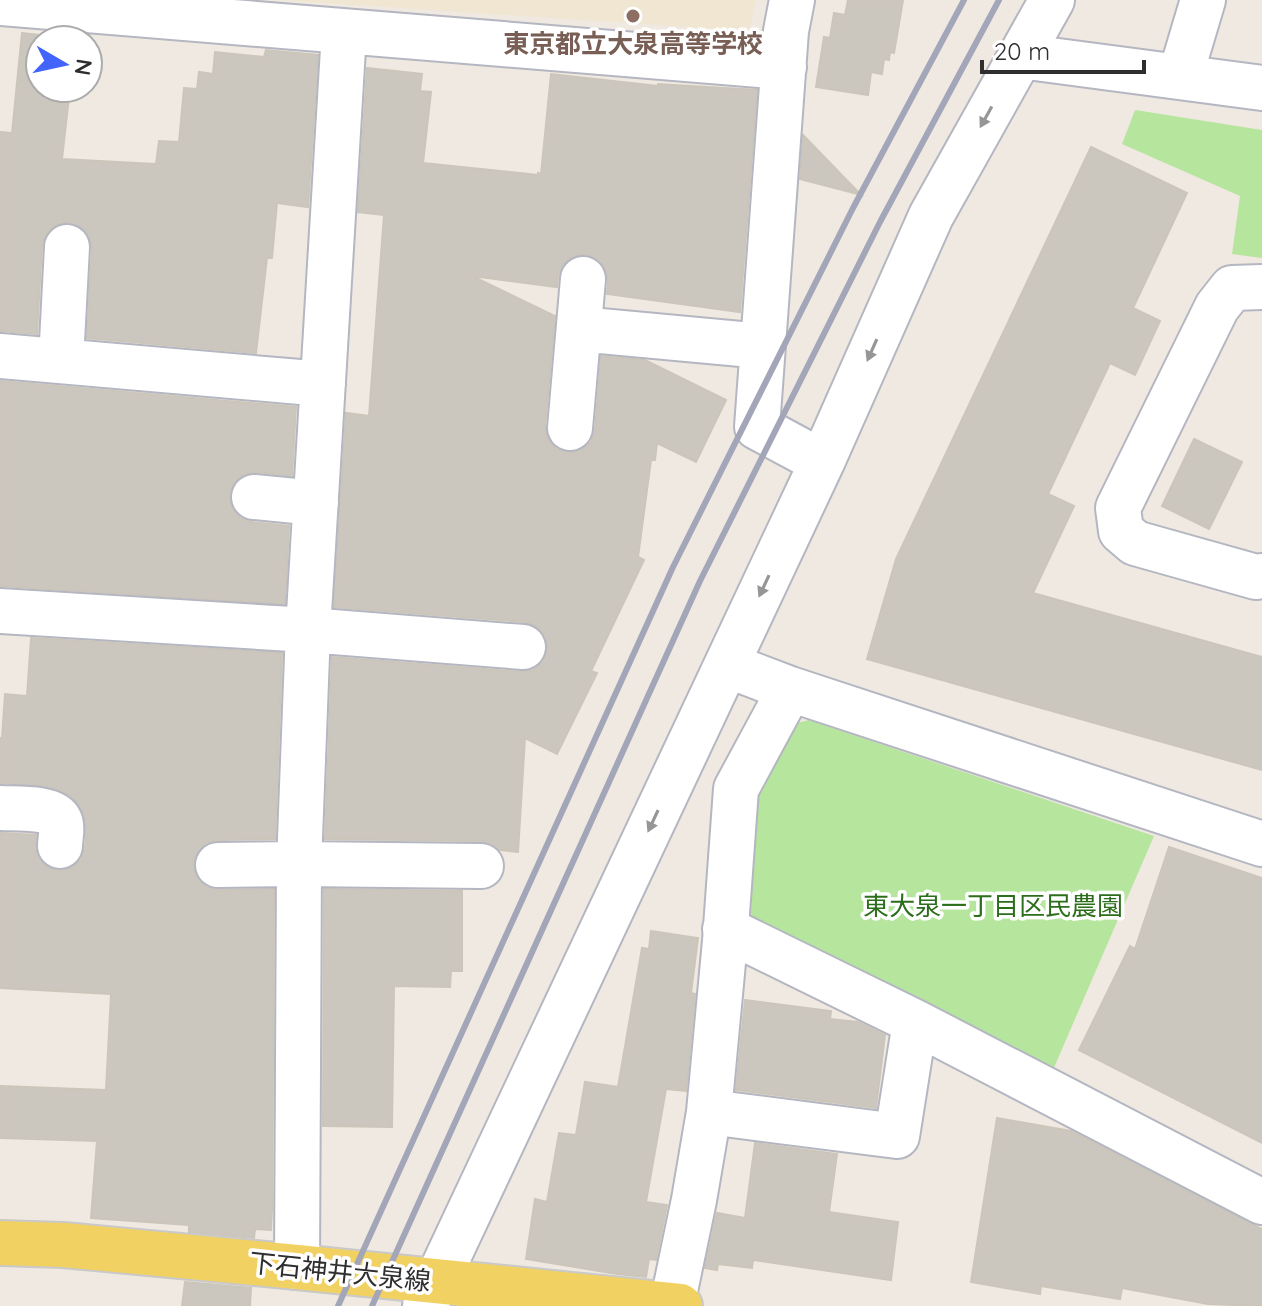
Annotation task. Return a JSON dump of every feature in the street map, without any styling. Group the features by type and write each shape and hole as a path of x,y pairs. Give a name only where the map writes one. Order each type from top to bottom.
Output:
{"main road":[{"name":"下石神井大泉線","path":"0,1243 63,1245 297,1267 431,1294 680,1306"}],"street":[{"path":"792,0 786,31 757,427 822,462"},
{"path":"431,1294 822,462 931,216 1052,0"},
{"path":"1180,77 1203,0"},
{"path":"0,3 784,67"},
{"path":"297,1267 299,864 308,630 344,32"},
{"path":"1020,56 1262,88"},
{"path":"61,361 67,247"},
{"path":"570,428 583,279"},
{"path":"1262,287 1232,288 1217,307 1118,508 1121,531 1135,543 1256,577 1262,576"},
{"path":"579,329 763,346"},
{"path":"0,356 323,384"},
{"path":"254,497 316,503"},
{"path":"0,611 523,647"},
{"path":"727,665 790,689 1262,844"},
{"path":"672,1305 709,1112 736,789 790,689"},
{"path":"0,808 47,810 56,815 61,823 60,846"},
{"path":"218,865 481,866"},
{"path":"725,929 915,1022 1262,1202"},
{"path":"709,1112 897,1136 915,1022"}],"shaded area":[{"name":"東京都立大泉高等学校","path":"280,0 756,0 749,31"}],"green space":[{"path":"1135,110 1262,130 1262,258 1232,254 1240,196 1122,144"},
{"name":"東大泉一丁目区民農園","path":"809,720 1154,836 1053,1070 751,916 755,799 793,724"}],"building":[{"path":"848,0 903,0 894,53 890,52 889,60 884,59 882,74 871,72 868,95 816,87 824,37 830,38 834,13 845,15"},
{"path":"22,33 24,104 68,104 62,159 156,164 159,141 179,142 184,88 197,89 199,72 213,74 215,52 264,57 266,50 318,55 308,207 277,203 272,258 267,258 256,353 87,338 92,248 89,235 69,222 55,225 42,245 37,334 0,331 0,132 12,133"},
{"path":"367,68 422,74 420,91 431,92 423,163 538,175 541,174 551,74 658,86 757,90 740,312 607,294 605,268 598,259 586,254 573,256 563,264 557,287 472,276 555,316 545,426 548,439 556,449 569,453 580,451 591,442 595,430 601,356 645,360 726,400 696,462 657,443 655,460 651,460 638,557 644,560 591,671 597,673 557,754 525,738 518,852 500,850 493,844 481,841 325,839 332,657 521,672 533,670 543,662 548,648 546,637 538,627 525,622 334,607 346,413 369,416 384,215 358,212"},
{"path":"803,135 861,195 800,179"},
{"path":"1091,147 1187,193 1133,308 1160,321 1135,375 1110,363 1048,494 1074,506 1033,593 1262,657 1262,770 867,659 896,559"},
{"path":"0,381 296,407 292,476 256,472 244,474 234,482 229,495 232,508 240,518 289,526 285,604 0,586"},
{"path":"1194,439 1242,462 1209,529 1162,506"},
{"path":"31,638 282,653 275,839 206,843 197,852 193,865 197,878 206,887 218,890 274,889 271,1230 255,1229 254,1238 189,1232 189,1225 91,1218 97,1141 0,1138 0,1086 106,1090 111,994 0,988 0,833 36,835 38,858 47,867 60,871 72,868 81,860 85,848 84,814 68,794 46,786 0,783 0,738 5,694 27,696"},
{"path":"1169,847 1262,878 1262,1143 1079,1050 1130,946 1135,949"},
{"path":"324,889 462,891 462,971 451,971 450,987 394,986 392,1127 323,1126"},
{"path":"651,931 698,938 691,993 695,994 686,1091 666,1089 646,1202 667,1205 656,1260 649,1259 646,1277 526,1259 535,1199 547,1202 559,1133 576,1135 585,1082 618,1087 642,948 649,949"},
{"path":"745,1000 831,1011 830,1019 858,1022 885,1035 876,1108 736,1090"},
{"path":"997,1118 1071,1131 1262,1229 1262,1306 1208,1304 1122,1288 1120,1299 1041,1286 1040,1294 971,1282"},
{"path":"755,1143 837,1154 829,1212 898,1222 891,1280 753,1260 752,1268 718,1264 717,1270 705,1268 717,1213 745,1218"},
{"path":"185,1282 251,1288 250,1306 182,1306"}],"railway":[{"path":"338,1306 673,567 853,208 964,0"},
{"path":"372,1306 700,581 880,222 999,0"}],"place":[{"name":"東京都立大泉高等学校","path":"633,16"}]}
